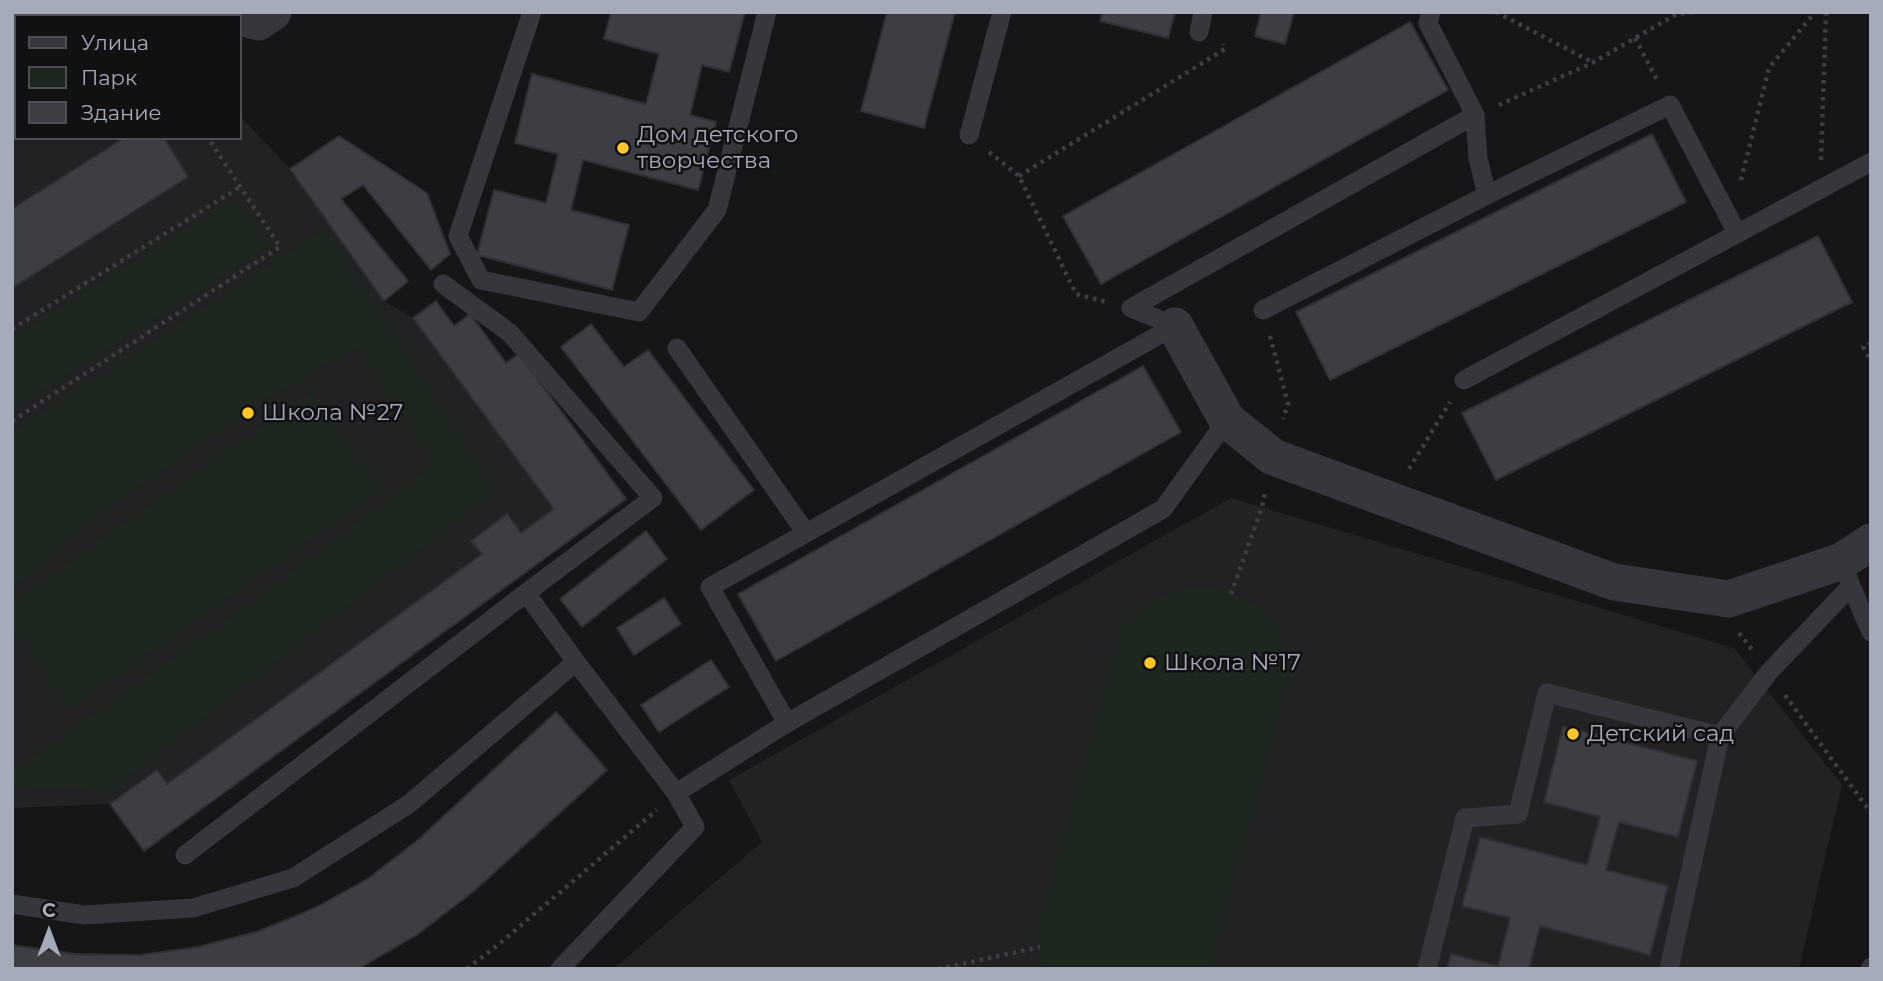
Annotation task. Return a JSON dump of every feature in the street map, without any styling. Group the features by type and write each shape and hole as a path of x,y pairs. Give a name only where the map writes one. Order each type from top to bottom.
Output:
{"street":[{"path":"242,18 258,22 273,12"},
{"path":"1175,326 1227,420 1273,457 1614,582 1729,599 1855,563"}],"lane":[{"path":"532,12 458,236 481,280 639,312 717,210 767,12"},
{"path":"969,135 1002,12"},
{"path":"1199,32 1203,12"},
{"path":"1432,12 1428,23 1475,115 1478,158 1487,195"},
{"path":"1263,310 1670,105 1734,227"},
{"path":"1131,308 1475,115"},
{"path":"1464,380 1734,227 1820,189 1871,162"},
{"path":"185,855 653,498 510,334 443,284"},
{"path":"1131,308 1175,326"},
{"path":"787,723 710,587 1175,326"},
{"path":"677,348 806,533"},
{"path":"676,793 787,723 1163,509 1227,420"},
{"path":"1855,563 1871,632"},
{"path":"1670,969 1720,736 1855,563"},
{"path":"526,593 676,793 695,827 561,969"},
{"path":"12,904 84,915 193,908 293,878 409,804 576,662"},
{"path":"1427,969 1465,818 1518,814 1547,693 1720,736"}],"path":[{"path":"1496,12 1592,62"},
{"path":"1475,115 1592,62 1678,13 1693,12"},
{"path":"1734,227 1769,68 1815,12"},
{"path":"1820,189 1826,12"},
{"path":"1019,176 1225,50 1221,37"},
{"path":"1635,38 1670,105"},
{"path":"969,135 1019,176 1076,295 1131,308"},
{"path":"12,421 280,247 209,140"},
{"path":"12,330 240,187"},
{"path":"1231,594 1262,507 1288,404 1263,310"},
{"path":"1871,343 1863,347 1871,360"},
{"path":"1390,500 1464,380"},
{"path":"1769,672 1871,813"},
{"path":"467,969 676,793"},
{"path":"938,969 1040,947"}],"shaded area":[{"name":"Школа №27","path":"12,12 134,12 136,14 14,14 14,140 242,140 242,118 290,169 384,301 413,318 554,509 521,533 507,514 471,540 482,554 167,784 110,804 12,808"},
{"path":"1231,498 1734,648 1842,785 1799,969 613,969 762,842 729,780"}],"green space":[{"path":"235,197 268,247 12,409 12,338"},
{"path":"324,230 495,491 108,792 12,786 12,771 234,615 435,463 357,346 267,398 102,512 26,578 12,585 12,432"},
{"path":"310,392 380,491 70,708 12,625 12,602"},
{"path":"1190,588 1219,589 1246,599 1268,616 1284,641 1292,668 1209,969 1048,969 1043,960 1037,932 1120,634 1138,612 1162,595"}],"building":[{"name":"Дом детского творчества","path":"611,12 745,12 729,72 702,65 690,115 716,122 698,190 583,160 571,210 629,225 612,290 477,255 494,190 546,203 558,154 515,143 532,74 646,104 659,54 604,39"},
{"path":"887,12 955,12 924,128 861,111"},
{"path":"1103,12 1175,12 1168,38 1100,21"},
{"path":"1261,12 1294,12 1285,44 1255,36"},
{"path":"1410,22 1448,90 1101,284 1063,216"},
{"path":"1652,134 1686,202 1330,380 1296,312"},
{"path":"339,136 427,193 450,254 431,270 363,185 341,199 408,281 384,301 290,169"},
{"path":"121,140 165,140 188,177 12,288 12,209"},
{"path":"1818,236 1852,302 1496,480 1462,413"},
{"path":"436,301 454,326 470,314 506,363 519,354 626,499 144,851 110,804 157,770 167,784 482,554 471,541 507,514 521,533 554,509 413,318"},
{"path":"591,324 624,367 648,350 754,490 701,530 561,347"},
{"path":"1143,366 1181,432 776,661 738,594"},
{"path":"646,531 667,559 582,627 560,599"},
{"path":"664,598 681,624 634,655 617,628"},
{"path":"711,660 729,687 659,732 641,705"},
{"path":"556,712 607,770 474,891 418,934 360,968 12,969 12,945 75,954 140,955 198,947 259,931 315,908 369,878 419,839"},
{"path":"1563,726 1697,761 1678,837 1619,822 1606,870 1668,886 1650,955 1540,926 1529,969 1447,969 1451,954 1498,966 1510,918 1462,906 1480,837 1587,865 1600,817 1544,802"}],"place":[{"name":"Дом детского творчества","path":"623,148"},
{"name":"Школа №27","path":"248,413"},
{"name":"Школа №17","path":"1150,663"},
{"name":"Детский сад","path":"1573,734"}]}
